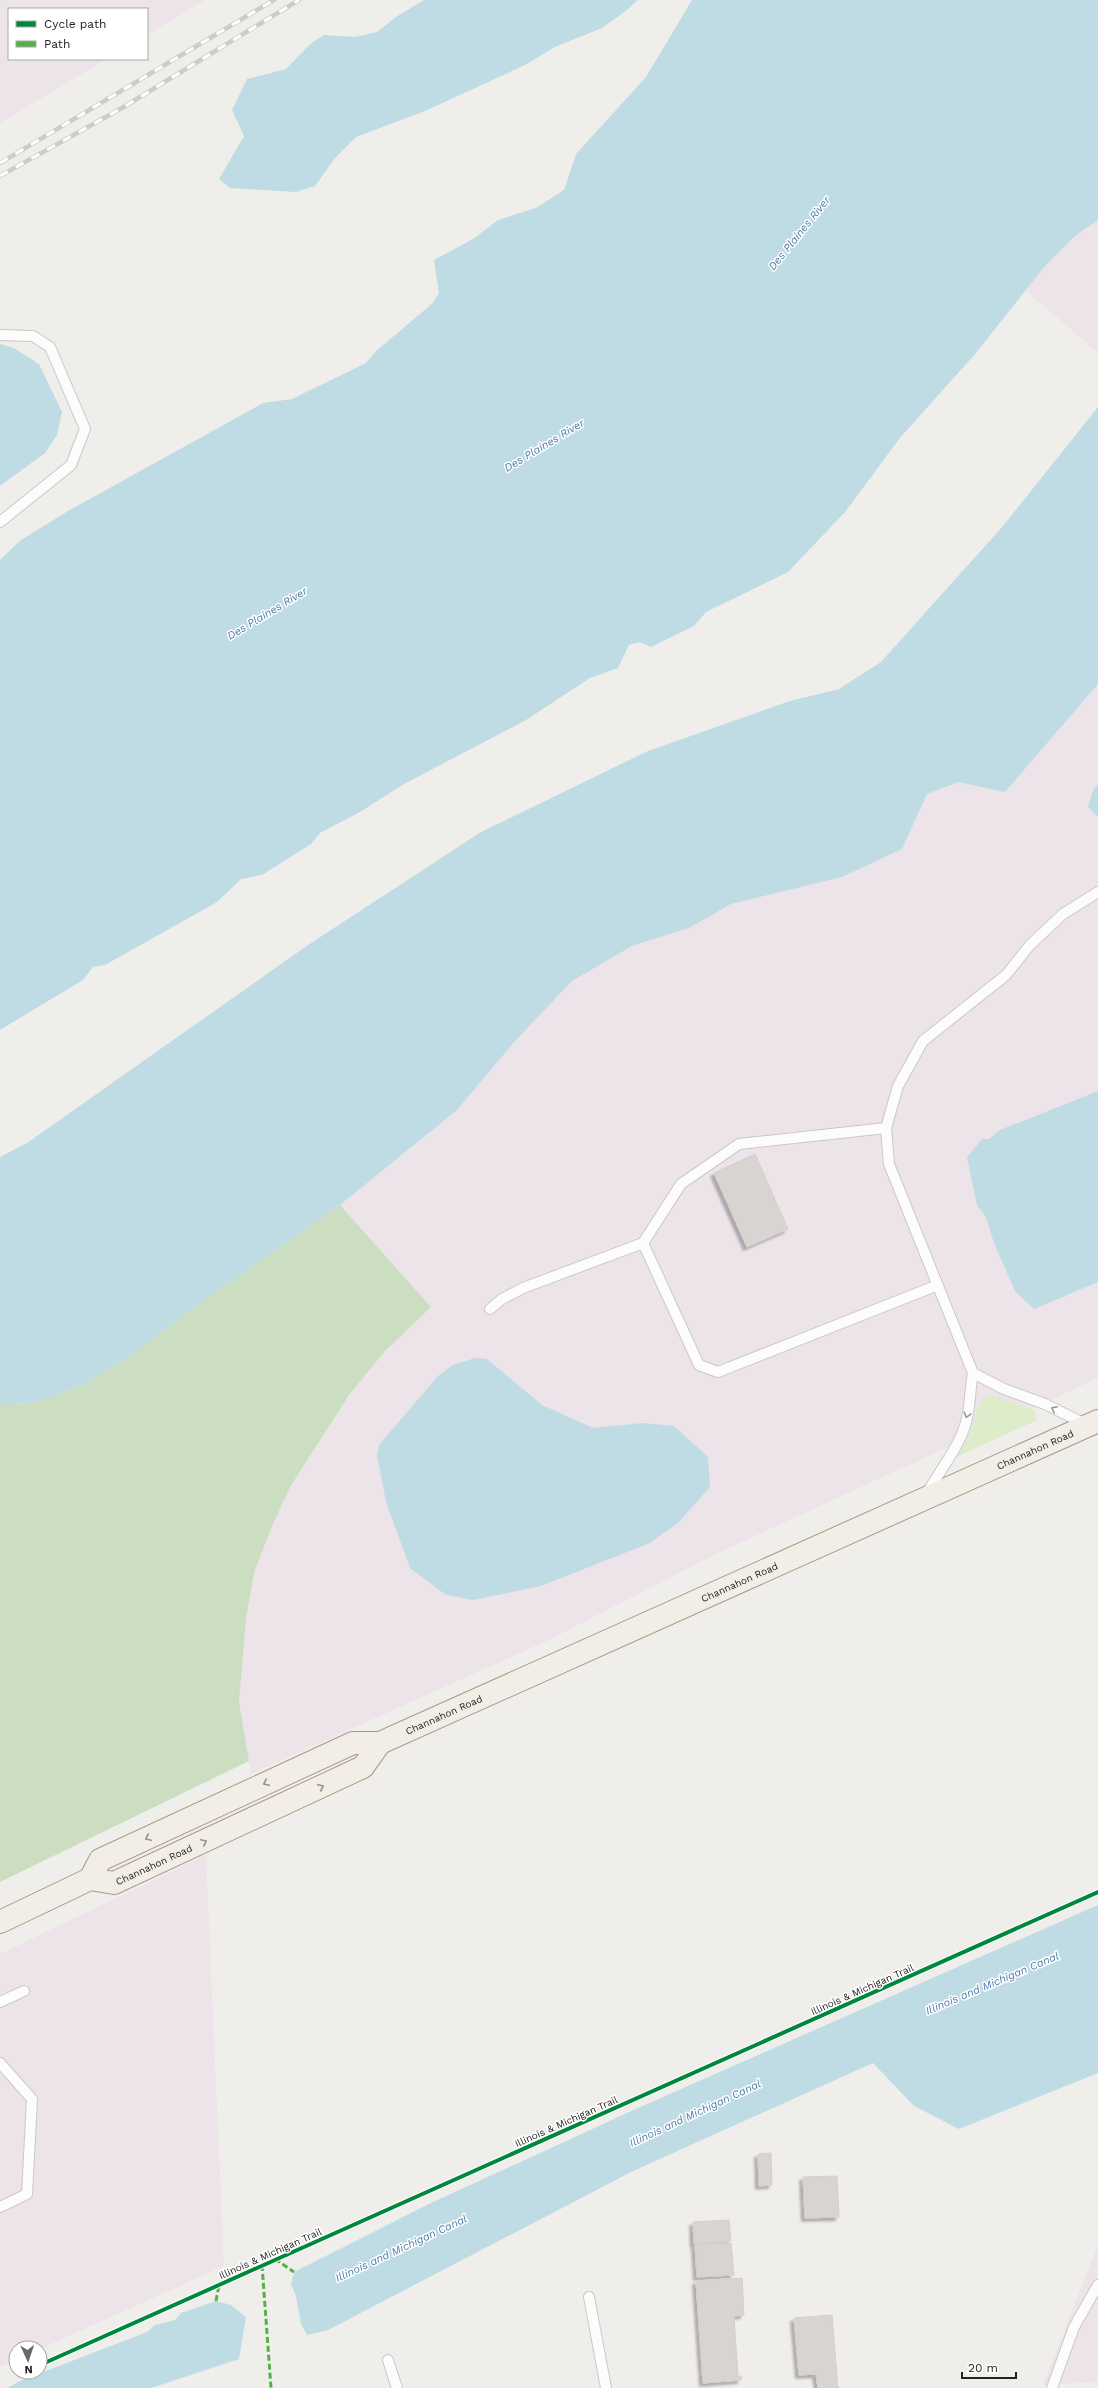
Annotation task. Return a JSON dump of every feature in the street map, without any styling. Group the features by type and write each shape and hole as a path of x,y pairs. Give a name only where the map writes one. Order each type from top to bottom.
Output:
{"main road":[{"name":"Channahon Road","path":"0,1922 90,1879 100,1860 257,1786 353,1743 380,1743 1093,1423"}],"lane":[{"path":"0,335 33,336 50,347 86,429 71,465 0,522"},
{"path":"922,1501 962,1434 971,1402 973,1374 889,1164 886,1128 898,1086 923,1041 1006,975 1030,946 1063,914 1098,892"},
{"path":"490,1309 502,1299 523,1288 643,1243 681,1184 739,1144 886,1128"},
{"path":"643,1243 699,1365 718,1372 938,1285"},
{"path":"973,1374 1004,1390 1093,1423"},
{"path":"0,2002 24,1991"},
{"path":"0,2063 32,2099 27,2194 0,2207"},
{"path":"1052,2388 1074,2327 1098,2285"},
{"path":"589,2297 606,2388"},
{"path":"388,2360 397,2388"}],"shaded area":[{"path":"0,0 205,0 148,34 148,8 8,8 8,60 105,60 0,123"},
{"path":"1098,220 1098,353 1025,290 1045,266 1075,236"},
{"path":"1098,684 1098,1378 716,1554 549,1640 251,1774 239,1702 242,1658 246,1619 254,1573 270,1531 290,1487 349,1395 385,1351 430,1307 340,1205 457,1110 516,1040 572,981 632,946 689,928 731,904 842,877 902,849 927,794 958,782 1005,792"},
{"path":"206,1855 224,2266 48,2345 48,2340 8,2340 8,2364 0,2367 0,1954"},
{"path":"1098,2244 1098,2382 1043,2385"}],"green space":[{"path":"340,1205 431,1307 385,1351 349,1395 290,1487 270,1531 254,1573 246,1619 239,1702 249,1761 0,1882 0,1405 38,1402 84,1384 133,1354 203,1301"},
{"path":"990,1395 1034,1410 1037,1420 957,1457 970,1433 980,1403 985,1396"}],"water":[{"path":"424,0 638,0 602,28 555,47 525,65 425,111 356,137 335,158 315,186 296,192 230,188 219,179 244,136 232,110 247,79 286,69 310,44 324,35 355,37 377,32 396,17"},
{"name":"Des Plaines River","path":"692,0 1098,0 1098,220 1075,236 1045,266 976,353 899,439 846,511 788,572 706,612 694,626 651,647 640,642 629,645 618,668 590,678 526,720 404,784 360,812 320,833 311,844 262,875 241,879 217,902 105,965 93,967 83,980 0,1030 0,560 21,540 68,511 263,403 292,399 366,363 376,351 433,303 439,293 434,260 473,239 498,220 536,208 564,190 576,154 646,77"},
{"path":"0,344 14,348 39,364 62,412 57,435 45,453 0,486"},
{"path":"1098,407 1098,684 1005,792 958,782 927,794 902,849 842,877 731,904 689,928 632,946 572,981 516,1040 457,1110 340,1205 203,1301 133,1354 84,1384 38,1402 0,1405 0,1157 27,1143 308,945 481,832 648,751 790,701 839,689 881,662 1003,526"},
{"path":"1098,784 1097,816 1088,807 1093,790"},
{"path":"1098,1091 1098,1282 1034,1309 1015,1291 994,1243 986,1217 977,1205 967,1157 982,1139 989,1139 1000,1130"},
{"path":"475,1358 487,1359 542,1405 593,1428 643,1423 674,1426 708,1457 710,1487 678,1523 650,1543 541,1586 473,1600 446,1595 410,1568 386,1502 377,1455 379,1445 438,1376 453,1365"},
{"name":"Illinois and Michigan Canal","path":"1098,1905 1098,2073 959,2129 914,2106 873,2063 631,2172 328,2330 307,2335 301,2324 296,2296 291,2284 294,2272 431,2203 638,2108"},
{"path":"216,2301 231,2305 246,2317 239,2359 151,2388 7,2388 23,2380 48,2380 48,2370 147,2332 155,2325 175,2320 181,2313"}],"building":[{"path":"755,1154 788,1229 747,1247 714,1173"},
{"path":"771,2153 772,2185 759,2186 758,2154"},
{"path":"837,2176 839,2217 805,2218 803,2177"},
{"path":"729,2220 731,2241 694,2244 693,2222"},
{"path":"731,2243 734,2275 697,2277 695,2245"},
{"path":"742,2278 744,2315 734,2316 738,2376 741,2376 741,2380 703,2383 696,2281"},
{"path":"832,2315 838,2388 818,2388 816,2374 799,2375 794,2318"}],"railway":[{"path":"0,163 274,0"},
{"path":"0,176 122,108 299,0"}],"marked path":[{"path":"275,2259 294,2272"},
{"path":"262,2265 271,2388"},
{"path":"216,2301 219,2285"}],"cycle path":[{"name":"Illinois & Michigan Trail","path":"48,2361 1098,1892"}]}
